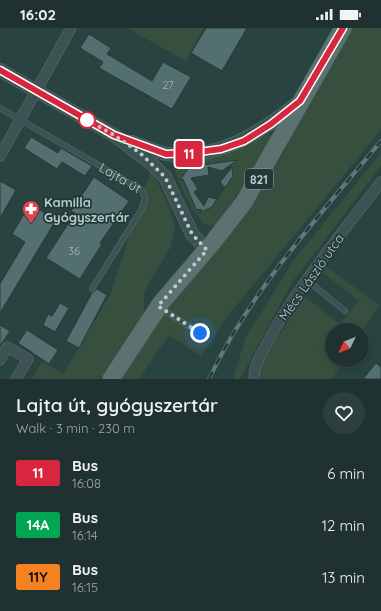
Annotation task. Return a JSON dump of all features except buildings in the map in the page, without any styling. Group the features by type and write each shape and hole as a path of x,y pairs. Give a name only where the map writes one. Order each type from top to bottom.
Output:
{"main road":[{"name":"821","path":"111,379 158,306 207,250 248,195 273,153 300,101 343,28"}],"street":[{"path":"0,156 21,121 71,28"},
{"path":"0,70 114,135 140,153 165,177 192,234 207,250"},
{"path":"114,135 166,154 183,154 208,151 244,141 271,124 300,101"},
{"name":"Mécs László utca","path":"254,379 254,372 272,334 306,280 381,182"},
{"path":"0,360 8,347 28,359 16,379"}],"lane":[{"name":"Lajta út","path":"0,108 142,190 145,198 143,207 92,288"},
{"path":"306,280 345,311"},
{"path":"158,306 200,333"}],"green space":[{"path":"127,28 204,28 186,61"},
{"path":"351,28 381,28 381,130 227,317 201,356 169,335 139,379 112,379 281,157 314,92 339,53"},
{"path":"270,134 273,136 272,143 217,224 212,226 206,225 196,214 180,186 175,169 175,163 178,161 223,151","holes":["227,162 232,168 233,176 212,207 205,210 196,209 182,177 189,167"]},
{"path":"381,153 381,166 293,281 240,379 233,379 246,337 294,260"},
{"path":"151,169 168,204 175,227 170,248 144,292 144,314 100,379 32,379 42,361 63,374 110,295"},
{"path":"325,266 379,305 367,323 341,323 359,301 322,272"},
{"path":"304,296 339,323 325,323 325,367 340,367 332,379 258,379 257,369"}],"railway":[{"path":"209,379 226,346 266,284 310,226 381,141"}],"bus line":[{"name":"11","path":"0,70 114,135 166,154 202,152 221,149 244,141 271,124 300,101 343,28"}],"place":[{"name":"Kamilla Gyógyszertár","path":"31,224"}],"route":[{"path":"87,120 114,135 140,153 165,177 192,234 207,250 158,306 200,333"}]}
